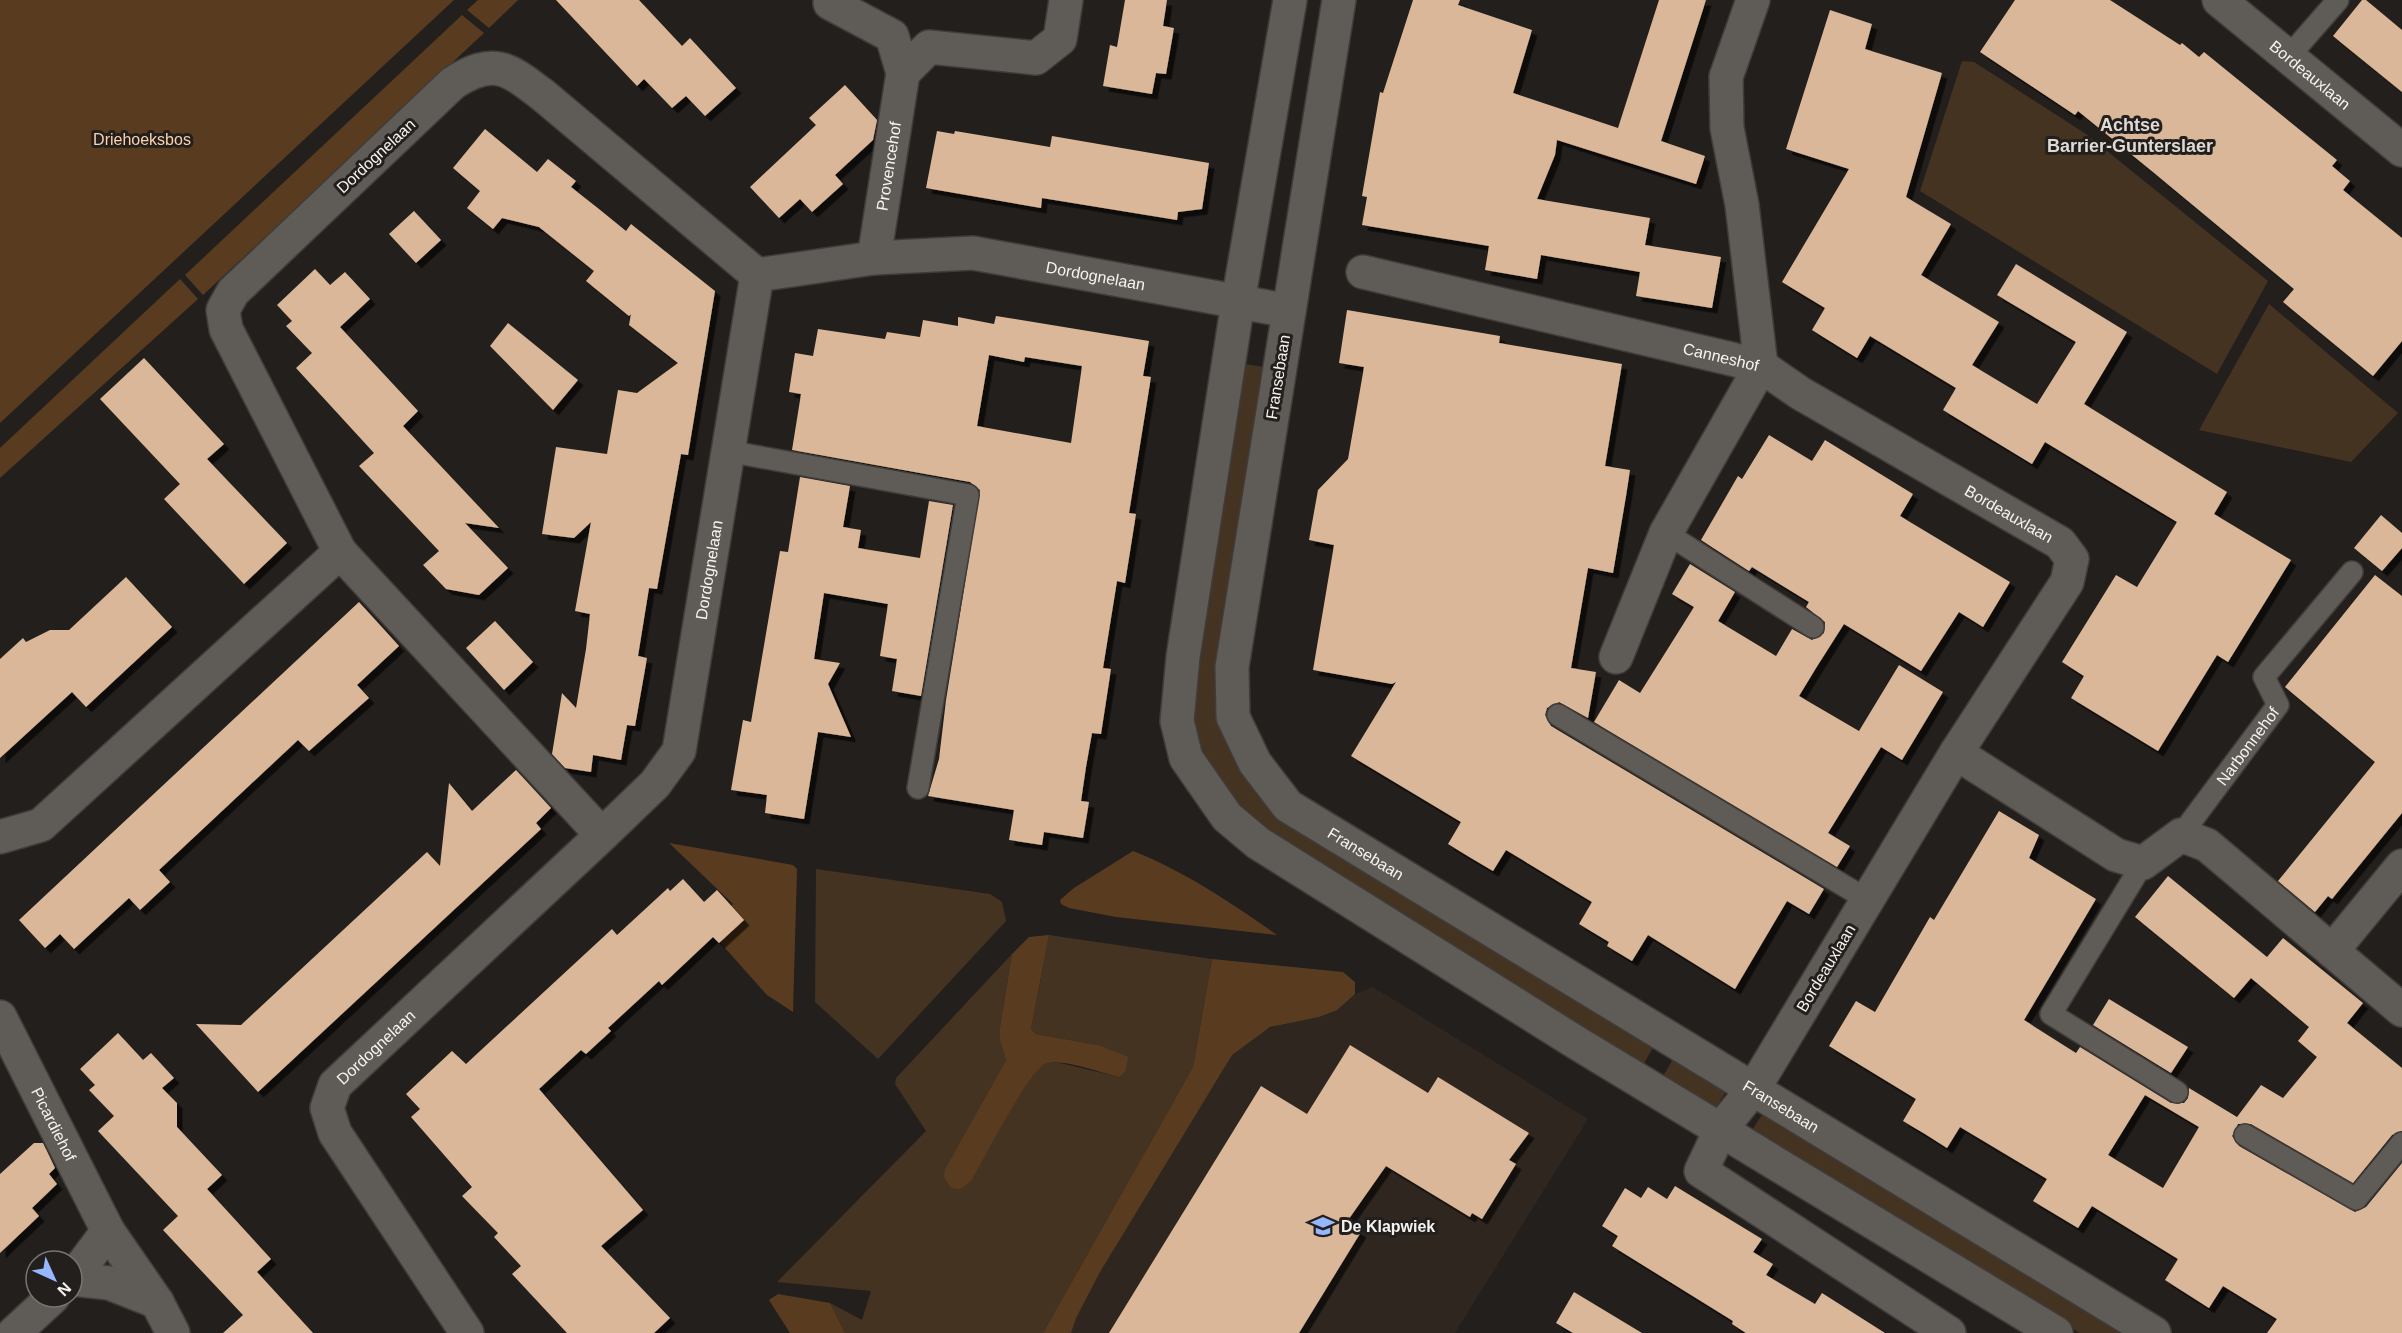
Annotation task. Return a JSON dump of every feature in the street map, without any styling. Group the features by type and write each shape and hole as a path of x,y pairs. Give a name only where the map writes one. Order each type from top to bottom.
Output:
{"street":[{"path":"831,0 830,3 892,36 929,46 1036,58 1060,39 1066,0"},
{"path":"1290,0 1238,302 1183,657 1177,721 1185,758 1227,817 1258,843 1567,1036 2056,1333"},
{"name":"Fransebaan","path":"1339,0 1232,667 1233,717 1255,763 1288,806 2154,1333"},
{"path":"1753,0 1726,77 1727,128 1742,205 1761,366"},
{"name":"Bordeauxlaan","path":"2219,0 2402,150"},
{"name":"Provencehof","path":"874,258 903,73 892,36"},
{"path":"903,73 929,46"},
{"name":"Dordognelaan","path":"602,835 340,552 235,352 226,329 224,310 233,292 453,83 472,71 492,66 520,78 757,275 874,258 973,253 1289,311"},
{"name":"Canneshof","path":"1363,272 1761,366 1666,533 1616,657"},
{"name":"Dordognelaan","path":"467,1333 335,1133 327,1108 335,1085 602,835 654,784 679,751 757,275"},
{"name":"Bordeauxlaan","path":"1721,1129 1754,1088 1956,753 2067,582 2072,559 2060,543 1800,393 1761,366"},
{"path":"0,837 41,825 340,552"},
{"path":"1956,753 2116,855 2143,862"},
{"path":"2181,835 2207,845 2402,1010"},
{"name":"Narbonnehof","path":"2143,862 2181,835"},
{"path":"2332,951 2402,866"},
{"name":"Picardiehof","path":"0,1017 108,1231 157,1302 173,1333"},
{"path":"1721,1129 1701,1172 1950,1333"},
{"path":"84,1263 108,1231"},
{"path":"84,1280 109,1283 157,1302"},
{"path":"14,1333 39,1309"}],"lane":[{"path":"2289,56 2338,0"},
{"path":"727,451 968,495 918,788"},
{"path":"1666,533 1813,627"},
{"name":"Narbonnehof","path":"2181,835 2278,705 2264,677 2352,572"},
{"path":"1558,715 1868,900"},
{"path":"2143,862 2051,1014 2177,1092"},
{"path":"2245,1135 2356,1199 2402,1143"}],"shaded area":[{"path":"1962,61 1974,62 2086,134 2268,281 2217,374 1920,191"},
{"path":"2269,304 2398,413 2351,462 2199,430"},
{"path":"1245,364 1271,368 1222,664 1247,776 1655,1044 1642,1067 1268,838 1199,763 1187,712"},
{"path":"816,869 990,894 1002,902 1006,921 878,1059 815,1002"},
{"path":"1049,935 1212,959 1193,1067 1043,1333 845,1333 830,1303 862,1320 871,1291 777,1282 926,1131 895,1084 896,1078 1012,954 1000,1027 1000,1041 1006,1060 945,1169 1015,1102 1039,1066 1048,1062 1060,1063 1119,1077 1098,1045 1036,1034 1031,1029"},
{"name":"De Klapwiek","path":"1373,987 1588,1119 1455,1333 1060,1333 1238,1041"},
{"path":"1674,1057 1719,1084 1725,1093 1717,1106 1706,1106 1661,1080"},
{"path":"1761,1116 1772,1116 2130,1333 2080,1333 1757,1137 1753,1129"}],"green space":[{"name":"Driehoeksbos","path":"0,0 454,0 0,423"},
{"path":"478,0 518,0 489,28 467,10"},
{"path":"462,15 484,33 203,295 185,275"},
{"path":"180,279 198,299 0,478 0,448"},
{"path":"669,843 793,865 797,869 793,1012 767,995 709,930 733,904"},
{"path":"1133,851 1189,878 1277,935 1116,917 1069,908 1061,904 1060,900 1074,888"},
{"path":"1049,935 1031,1029 1036,1034 1098,1045 1128,1057 1125,1072 1119,1077 1063,1063 1047,1063 1030,1080 1019,1097 971,1181 960,1189 951,1188 944,1177 945,1169 1006,1060 1000,1041 1000,1027 1012,954 1029,937"},
{"path":"1212,959 1343,972 1355,982 1355,994 1337,1010 1319,1017 1270,1027 1232,1055 1100,1272 1076,1318 1071,1333 1043,1333 1193,1067"},
{"path":"778,1294 830,1303 845,1333 790,1333 769,1300"}],"building":[{"path":"556,0 639,0 682,46 690,38 736,88 705,116 686,96 672,108 644,79 637,86"},
{"path":"1125,0 1167,0 1163,26 1174,28 1166,74 1156,73 1152,94 1103,86 1110,45 1117,47"},
{"path":"1413,0 1460,0 1458,5 1532,30 1513,93 1618,128 1659,0 1706,0 1661,141 1705,156 1696,184 1557,140 1555,155 1537,199 1650,218 1645,245 1721,257 1712,308 1636,296 1640,272 1541,255 1537,279 1485,270 1489,246 1362,225 1367,197 1362,196 1380,92 1383,93"},
{"path":"2015,0 2110,0 2180,45 2182,43 2199,57 2204,52 2337,160 2332,166 2350,181 2343,190 2402,238 2402,341 2373,376 2283,302 2294,289 2153,172 2078,111 2075,115 1980,52"},
{"path":"2362,0 2366,0 2402,30 2402,92 2333,36"},
{"path":"1830,10 1872,24 1865,49 1942,73 1906,197 1951,224 1921,275 1999,322 1972,365 2037,404 2076,342 1997,295 2016,264 2127,332 2084,404 2227,492 2214,514 2291,560 2228,662 2217,655 2158,751 2071,698 2084,676 2062,662 2116,575 2137,587 2177,522 2045,442 2032,464 1943,410 1956,388 1870,336 1857,358 1812,330 1825,308 1782,282 1849,169 1786,149"},
{"path":"845,85 877,120 873,140 835,175 843,184 812,212 800,199 779,218 750,187 816,125 809,118"},
{"path":"485,129 537,172 548,159 576,181 571,187 626,231 631,224 715,291 688,455 681,454 657,589 649,588 638,656 647,658 635,726 627,725 621,760 593,755 591,772 565,768 552,754 562,693 576,708 590,614 575,611 591,522 574,538 542,534 556,447 607,454 618,390 637,393 678,363 629,325 631,314 629,316 586,281 594,271 539,227 502,218 493,229 467,208 480,191 453,168"},
{"path":"937,131 954,134 955,131 1050,147 1052,136 1209,163 1202,209 1178,212 1177,220 1042,198 1041,208 926,188"},
{"path":"414,211 441,240 416,263 389,234"},
{"path":"315,269 330,285 345,272 370,299 340,327 418,411 403,426 499,528 465,523 508,568 479,595 446,589 423,565 439,551 359,466 374,453 296,368 312,353 286,326 292,321 277,305"},
{"path":"1347,310 1500,336 1499,343 1622,364 1605,466 1630,470 1626,496 1613,573 1588,568 1571,668 1596,672 1588,718 1559,702 1547,708 1545,715 1551,726 1824,889 1809,914 1787,901 1735,989 1648,935 1632,961 1607,946 1609,942 1579,924 1592,902 1506,850 1493,871 1471,858 1448,844 1461,822 1351,756 1396,682 1392,684 1313,670 1334,545 1309,540 1318,490 1348,459 1364,367 1339,363"},
{"path":"996,316 1149,341 1143,376 1151,377 1129,513 1136,514 1125,583 1117,581 1103,668 1111,669 1101,734 1092,733 1086,767 1081,801 1089,802 1083,838 1044,832 1042,845 1009,840 1014,810 928,796 939,759 946,700 980,490 970,482 792,450 801,394 789,392 795,353 813,356 818,329 885,339 887,332 920,337 923,320 958,326 958,317 994,324","holes":["989,355 1024,362 1025,357 1082,366 1071,443 977,426"]},
{"path":"508,323 578,380 553,410 490,346"},
{"path":"144,358 224,444 207,459 287,543 244,584 164,499 180,484 100,399"},
{"path":"1769,435 1812,461 1825,440 1913,494 1900,516 2010,582 1983,627 1959,612 1921,671 1844,624 1799,696 1859,731 1899,665 1943,692 1902,760 1881,747 1828,833 1850,846 1837,867 1594,722 1619,680 1640,693 1694,607 1672,594 1690,564 1735,592 1718,621 1776,656 1792,629 1812,640 1824,633 1825,622 1806,607 1809,602 1752,567 1749,571 1701,540 1738,476 1742,479"},
{"path":"800,477 850,486 843,527 861,530 858,548 920,558 929,501 953,505 921,696 892,691 897,659 880,656 888,604 824,593 814,659 840,663 828,684 851,737 818,732 804,819 765,813 767,795 731,790 743,720 751,722 780,551 788,552"},
{"path":"2381,515 2402,533 2402,548 2382,571 2354,548"},
{"path":"2375,575 2402,596 2402,813 2332,899 2328,896 2315,912 2278,881 2375,762 2285,687"},
{"path":"126,577 172,627 86,707 72,692 0,758 0,659 23,638 26,642 50,630 69,630"},
{"path":"359,602 399,646 357,685 369,698 309,751 298,740 159,870 170,882 140,910 129,898 74,949 60,934 45,948 19,920"},
{"path":"495,621 533,662 504,690 466,648"},
{"path":"516,770 551,808 536,823 541,829 258,1092 196,1024 241,1025 427,852 440,866 449,783 472,811"},
{"path":"1999,811 2039,835 2029,858 2096,899 2024,1020 2076,1053 2080,1047 2171,1103 2184,1103 2188,1098 2189,1088 2237,1117 2261,1085 2283,1098 2317,1057 2298,1041 2309,1027 2251,978 2234,998 2135,917 2168,876 2267,957 2283,938 2363,1003 2347,1023 2402,1068 2402,1131 2392,1135 2353,1183 2251,1124 2238,1124 2232,1136 2239,1146 2355,1212 2366,1207 2402,1163 2402,1333 2267,1333 2277,1319 2223,1286 2209,1308 2165,1280 2178,1259 2092,1206 2078,1228 2033,1201 2047,1179 1960,1127 1947,1148 1903,1121 1916,1099 1829,1046 1856,1001 1875,1012 1930,917 1934,920","holes":["2145,1095 2199,1127 2163,1188 2108,1155"]},
{"path":"683,879 704,902 717,890 744,920 719,943 713,937 662,985 659,981 608,1028 611,1031 586,1054 581,1050 539,1089 643,1210 601,1246 670,1318 654,1333 567,1333 512,1274 521,1266 494,1237 498,1233 462,1196 472,1187 411,1117 420,1109 406,1094 452,1051 466,1064 612,929 617,935 668,888 670,891"},
{"path":"2109,999 2188,1047 2171,1073 2093,1025"},
{"path":"118,1033 143,1060 151,1053 174,1078 162,1088 177,1103 177,1127 222,1175 207,1189 271,1259 257,1272 313,1333 223,1333 243,1315 163,1230 178,1216 98,1131 114,1116 89,1090 95,1085 80,1069"},
{"path":"1350,1045 1428,1093 1438,1077 1529,1133 1509,1160 1516,1164 1482,1219 1472,1213 1470,1217 1386,1166 1346,1223 1361,1232 1299,1333 1109,1333 1261,1086 1307,1114"},
{"path":"34,1143 43,1143 55,1168 49,1174 57,1184 32,1208 39,1216 0,1253 0,1174"},
{"path":"1675,1186 1762,1239 1753,1252 1773,1264 1766,1275 1815,1304 1822,1293 1885,1333 1746,1333 1732,1324 1733,1321 1612,1246 1618,1236 1602,1226 1625,1188 1641,1198 1648,1187 1667,1199"},
{"path":"1574,1292 1642,1333 1573,1333 1556,1323"}],"place":[{"name":"De Klapwiek","path":"1323,1226"}],"district":[{"name":"Achtse Barrier-Gunterslaer","path":"2130,135"}]}
